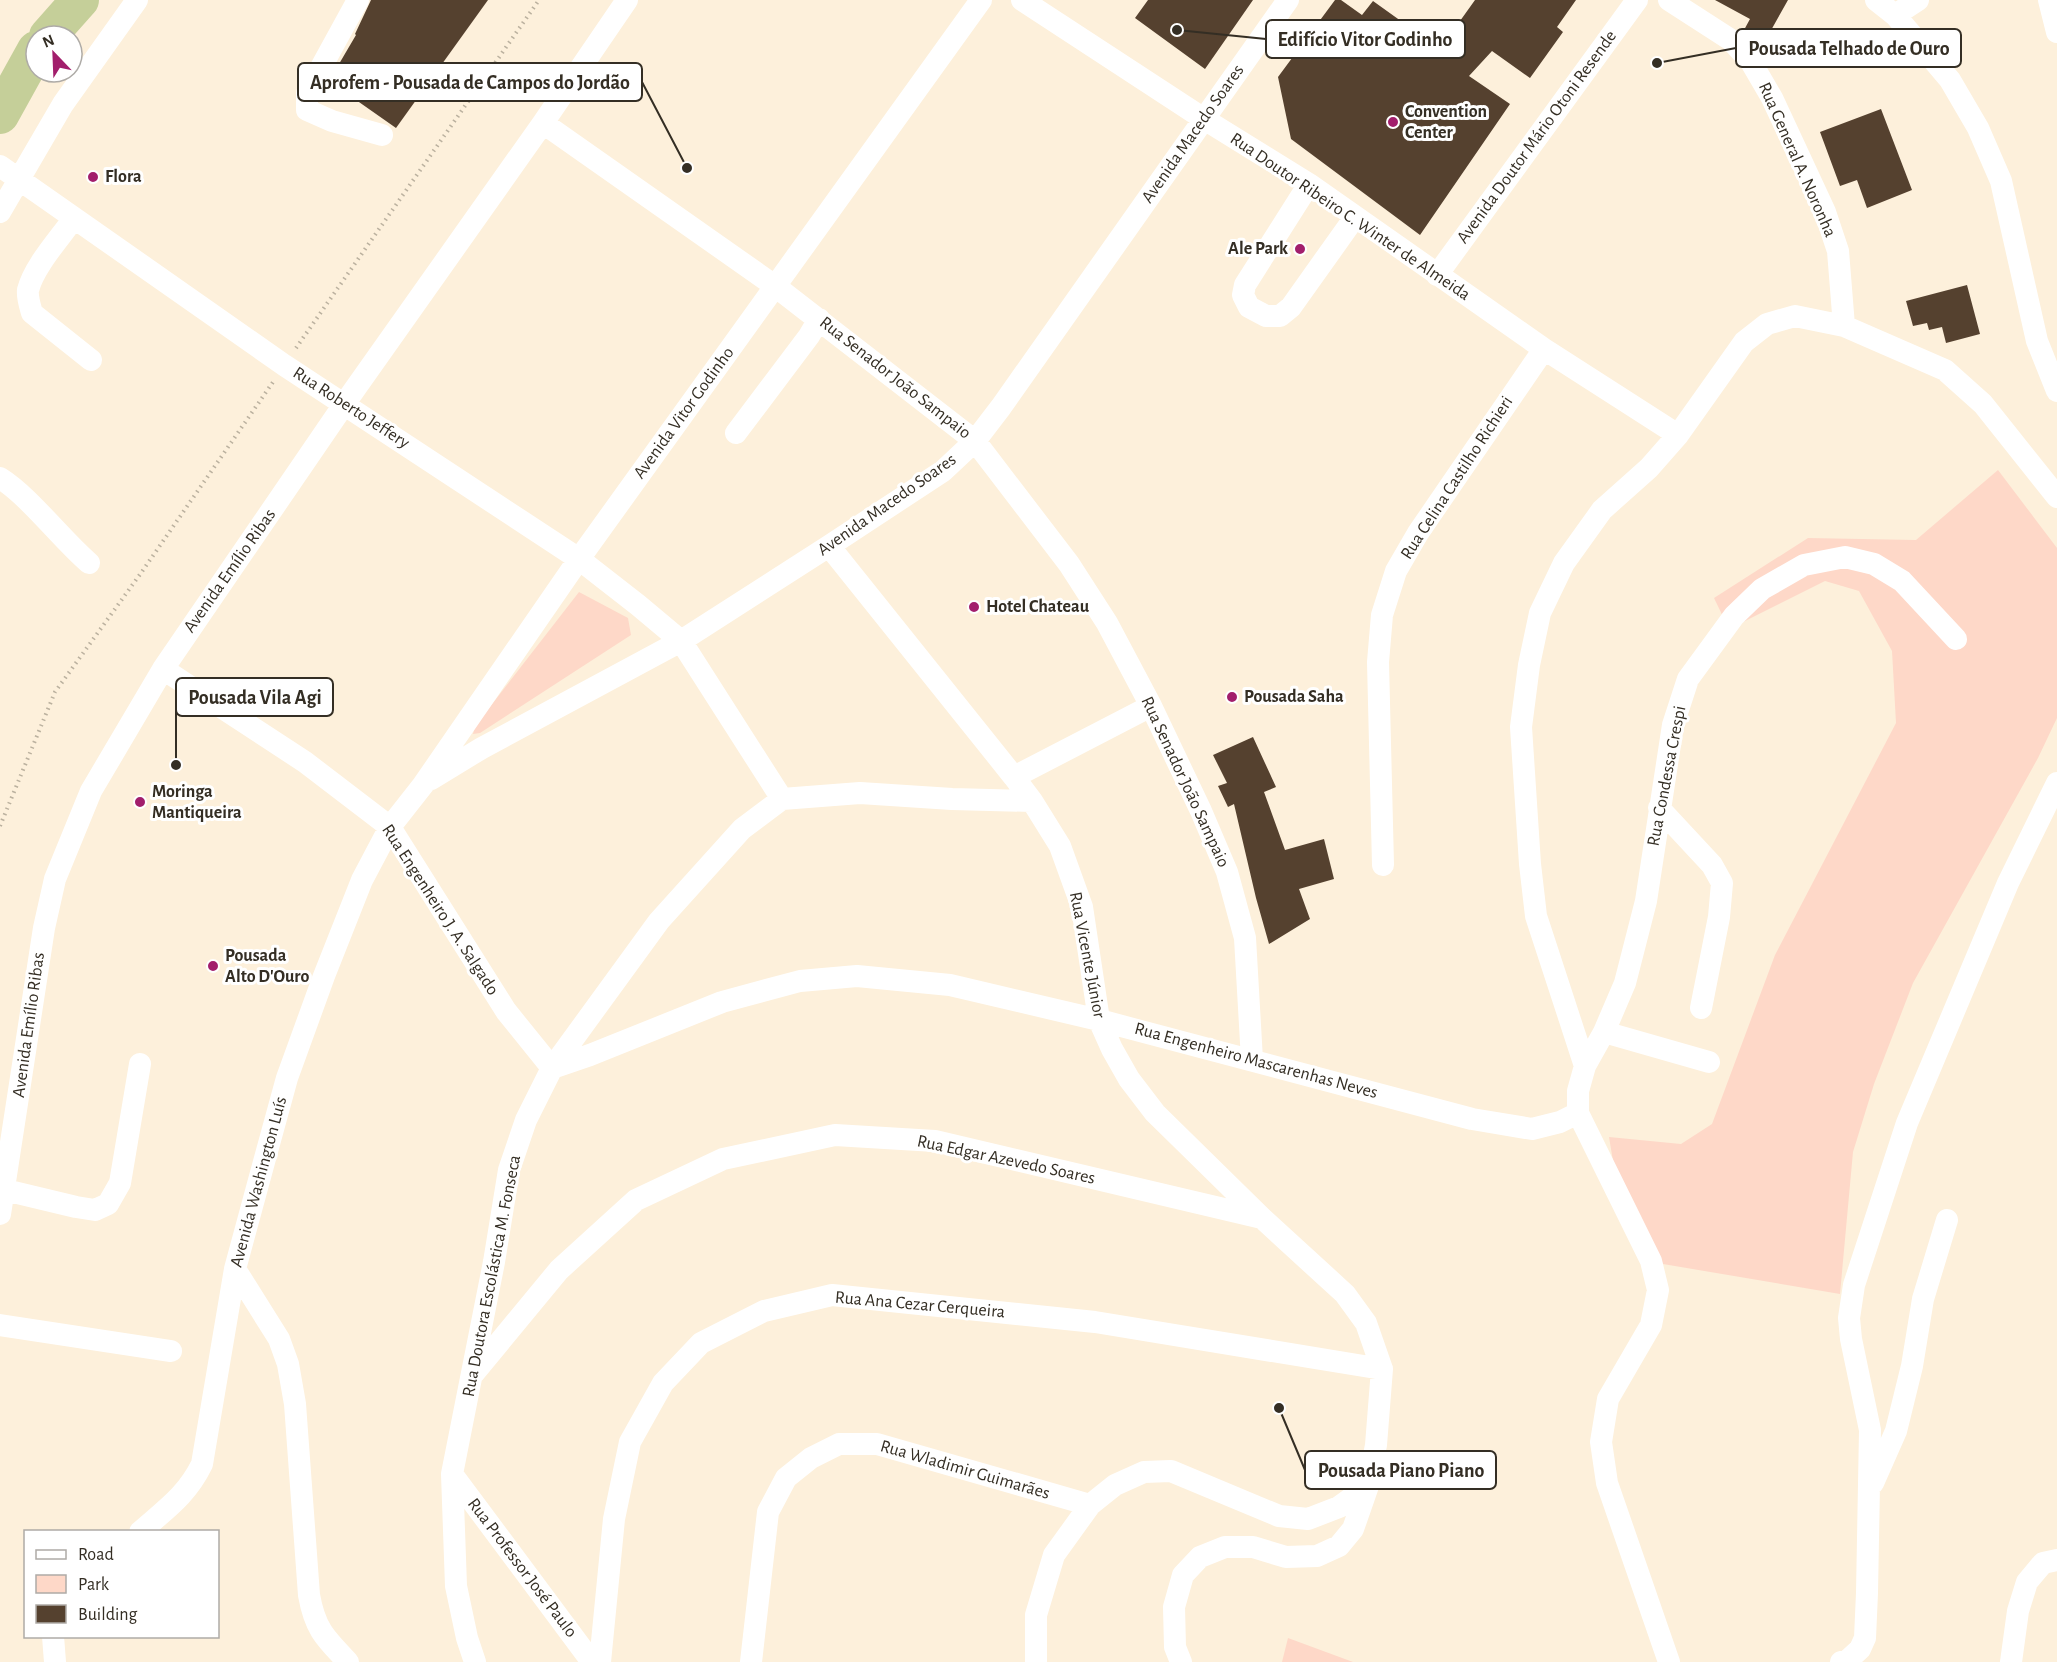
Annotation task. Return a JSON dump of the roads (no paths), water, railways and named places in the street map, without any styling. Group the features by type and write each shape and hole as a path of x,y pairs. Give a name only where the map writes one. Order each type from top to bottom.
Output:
{"street":[{"path":"0,212 8,171 63,105 137,0"},
{"path":"358,0 307,93 307,110 332,121 382,135"},
{"name":"Avenida Emílio Ribas","path":"0,1214 44,928 55,879 91,791 163,669 345,403 627,0"},
{"name":"Avenida Vitor Godinho","path":"390,827 423,785 579,559 981,0"},
{"name":"Rua Doutor Ribeiro C. Winter de Almeida","path":"1022,0 1204,119 1309,184 1544,349 1678,435"},
{"name":"Avenida Macedo Soares","path":"423,785 482,748 681,641 943,471 975,441 1288,0"},
{"name":"Avenida Doutor Mário Otoni Resende","path":"1437,275 1637,0"},
{"name":"Rua General A. Noronha","path":"1669,0 1731,40 1751,62 1772,98 1825,212 1838,251 1844,326"},
{"path":"1876,0 1895,15 1950,80 1978,128 2001,181 2037,341 2057,391"},
{"path":"1895,15 1918,0"},
{"path":"2049,0 2057,32"},
{"name":"Rua Senador João Sampaio","path":"543,123 776,286 975,441 1068,564 1107,624 1151,706 1201,810 1227,872 1245,938 1252,1060"},
{"name":"Rua Roberto Jeffery","path":"8,171 284,365 579,559 681,641 782,799"},
{"path":"1309,184 1245,285 1243,295 1249,307 1266,316 1280,316 1291,307 1355,217"},
{"path":"74,218 36,270 28,290 28,302 32,313 91,360"},
{"path":"1585,1066 1536,916 1530,864 1521,727 1529,665 1540,613 1564,563 1602,510 1649,468 1678,435 1744,342 1767,324 1795,316 1844,326 1945,370 1983,404 2057,498"},
{"path":"736,433 819,320"},
{"name":"Rua Celina Castilho Richieri","path":"1383,865 1378,662 1382,615 1396,571 1418,533 1544,349"},
{"path":"0,478 28,502 66,543 89,563"},
{"name":"Rua Vicente Júnior","path":"829,546 1014,777 1060,846 1082,907 1099,1020 1129,1079 1155,1113 1262,1218 1345,1294 1366,1323 1382,1369 1376,1445 1368,1486 1353,1529 1339,1546 1317,1556 1286,1557 1253,1547 1225,1547 1200,1557 1183,1575 1174,1607 1175,1647 1181,1662"},
{"name":"Rua Condessa Crespi","path":"1578,1113 1578,1092 1585,1066 1604,1032 1625,983 1646,901 1673,725 1688,679 1734,616 1762,588 1804,565 1845,557 1874,564 1902,581 1956,639"},
{"name":"Rua Engenheiro J. A. Salgado","path":"163,669 305,762 390,827 506,1011 552,1068"},
{"path":"1014,777 1151,706"},
{"path":"465,725 473,742 482,748"},
{"path":"1841,1662 1848,1660 1860,1649 1865,1638 1870,1430 1851,1339 1849,1318 1854,1285 1907,1123 2008,883 2057,783"},
{"path":"782,799 860,793 1032,801"},
{"name":"Rua Doutora Escolástica M. Fonseca","path":"475,1662 467,1638 456,1586 452,1474 495,1262 509,1170 526,1120 552,1068 659,921 742,829 782,799"},
{"path":"1659,808 1712,864 1722,883 1719,917 1701,1008"},
{"name":"Avenida Washington Luís","path":"143,1530 180,1497 193,1482 202,1464 235,1269 287,1078 362,880 390,827"},
{"name":"Rua Engenheiro Mascarenhas Neves","path":"552,1068 722,1002 800,981 857,976 950,985 1099,1020 1472,1119 1532,1129 1560,1122 1578,1113"},
{"path":"1604,1032 1709,1062"},
{"path":"5,1191 95,1210 108,1204 120,1183 140,1064"},
{"path":"1578,1113 1652,1261 1658,1290 1651,1325 1608,1398 1601,1442 1607,1483 1669,1662"},
{"name":"Rua Edgar Azevedo Soares","path":"473,1374 559,1270 636,1200 723,1159 835,1135 935,1141 1262,1218"},
{"path":"1870,1490 1896,1431 1912,1366 1923,1299 1947,1220"},
{"path":"235,1269 279,1339 288,1364 295,1404 309,1595 313,1616 323,1636 348,1662"},
{"name":"Rua Ana Cezar Cerqueira","path":"600,1662 614,1519 630,1442 663,1383 701,1343 764,1311 832,1296 843,1297 1095,1322 1382,1369"},
{"path":"0,1325 171,1352"},
{"name":"Rua Wladimir Guimarães","path":"751,1662 768,1512 786,1478 811,1458 839,1444 877,1444 1090,1505"},
{"path":"1036,1662 1036,1615 1054,1555 1090,1505 1115,1485 1144,1473 1171,1471 1279,1516 1308,1519 1339,1507 1368,1486"},
{"name":"Rua Professor José Paulo","path":"452,1474 592,1662"},
{"path":"2010,1662 2018,1611 2027,1582 2043,1563 2057,1560"},
{"path":"53,1638 55,1662"}],"waterway":[{"path":"59,24 80,0"},
{"path":"0,115 24,72"}],"place":[{"name":"Edifício Vitor Godinho","path":"1177,30"},
{"name":"Pousada Telhado de Ouro","path":"1657,63"},
{"name":"Convention Center","path":"1393,122"},
{"name":"Aprofem - Pousada de Campos do Jordão","path":"687,168"},
{"name":"Flora","path":"93,177"},
{"name":"Ale Park","path":"1300,249"},
{"name":"Hotel Chateau","path":"974,607"},
{"name":"Pousada Saha","path":"1232,697"},
{"name":"Pousada Vila Agi","path":"176,765"},
{"name":"Moringa Mantiqueira","path":"140,802"},
{"name":"Pousada Alto D'Ouro","path":"213,966"},
{"name":"Pousada Piano Piano","path":"1279,1408"}]}
